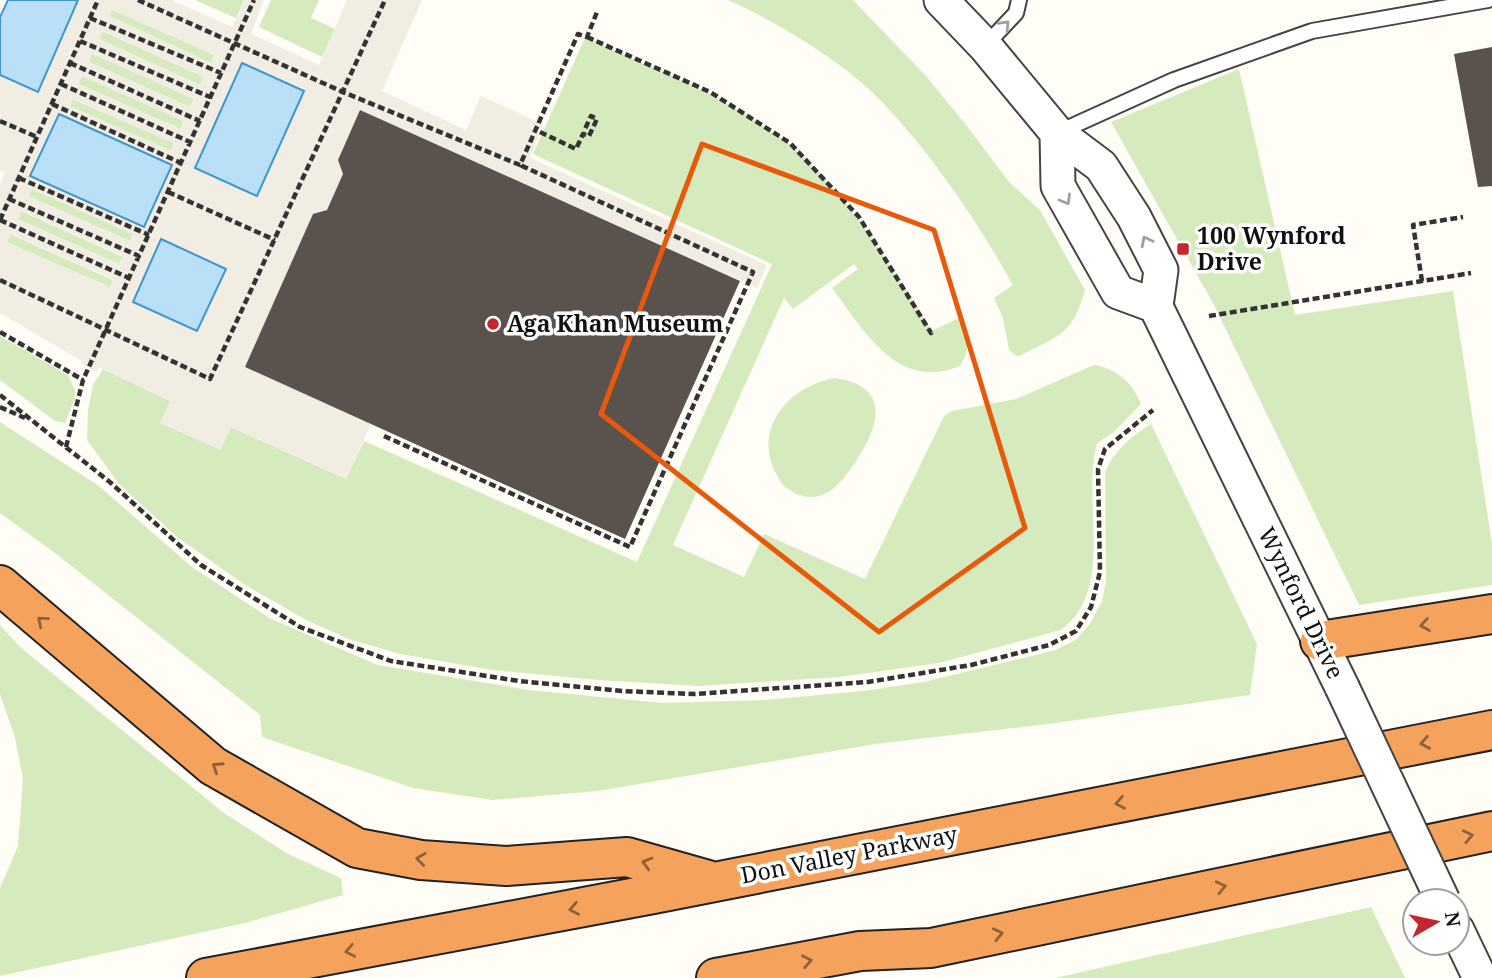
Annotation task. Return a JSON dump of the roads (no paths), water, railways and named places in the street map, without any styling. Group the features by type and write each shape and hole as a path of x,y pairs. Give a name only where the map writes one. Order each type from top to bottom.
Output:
{"highway":[{"path":"0,585 213,766 357,848 421,860 506,866 626,857 713,882"},
{"path":"1320,641 1492,614"},
{"name":"Don Valley Parkway","path":"206,978 1492,730"},
{"path":"716,978 860,951 931,948 1492,831"},
{"path":"874,978 931,948"}],"street":[{"path":"941,0 985,46 1057,133 1101,166 1134,217 1161,270 1156,306 1118,292 1058,186 1057,133"},
{"name":"Wynford Drive","path":"1156,306 1436,887"},
{"path":"1470,957 1480,978"}],"lane":[{"path":"985,46 1016,13 1019,0"},
{"path":"1057,133 1174,80 1312,31 1488,0"}],"water":[{"path":"8,0 78,0 38,92 0,75 0,17"},
{"path":"242,63 304,91 257,196 195,168"},
{"path":"59,114 172,165 144,227 30,176"},
{"path":"161,239 226,269 197,331 133,302"}],"place":[{"name":"100 Wynford Drive","path":"1183,249"},
{"name":"Aga Khan Museum","path":"493,324"}]}
